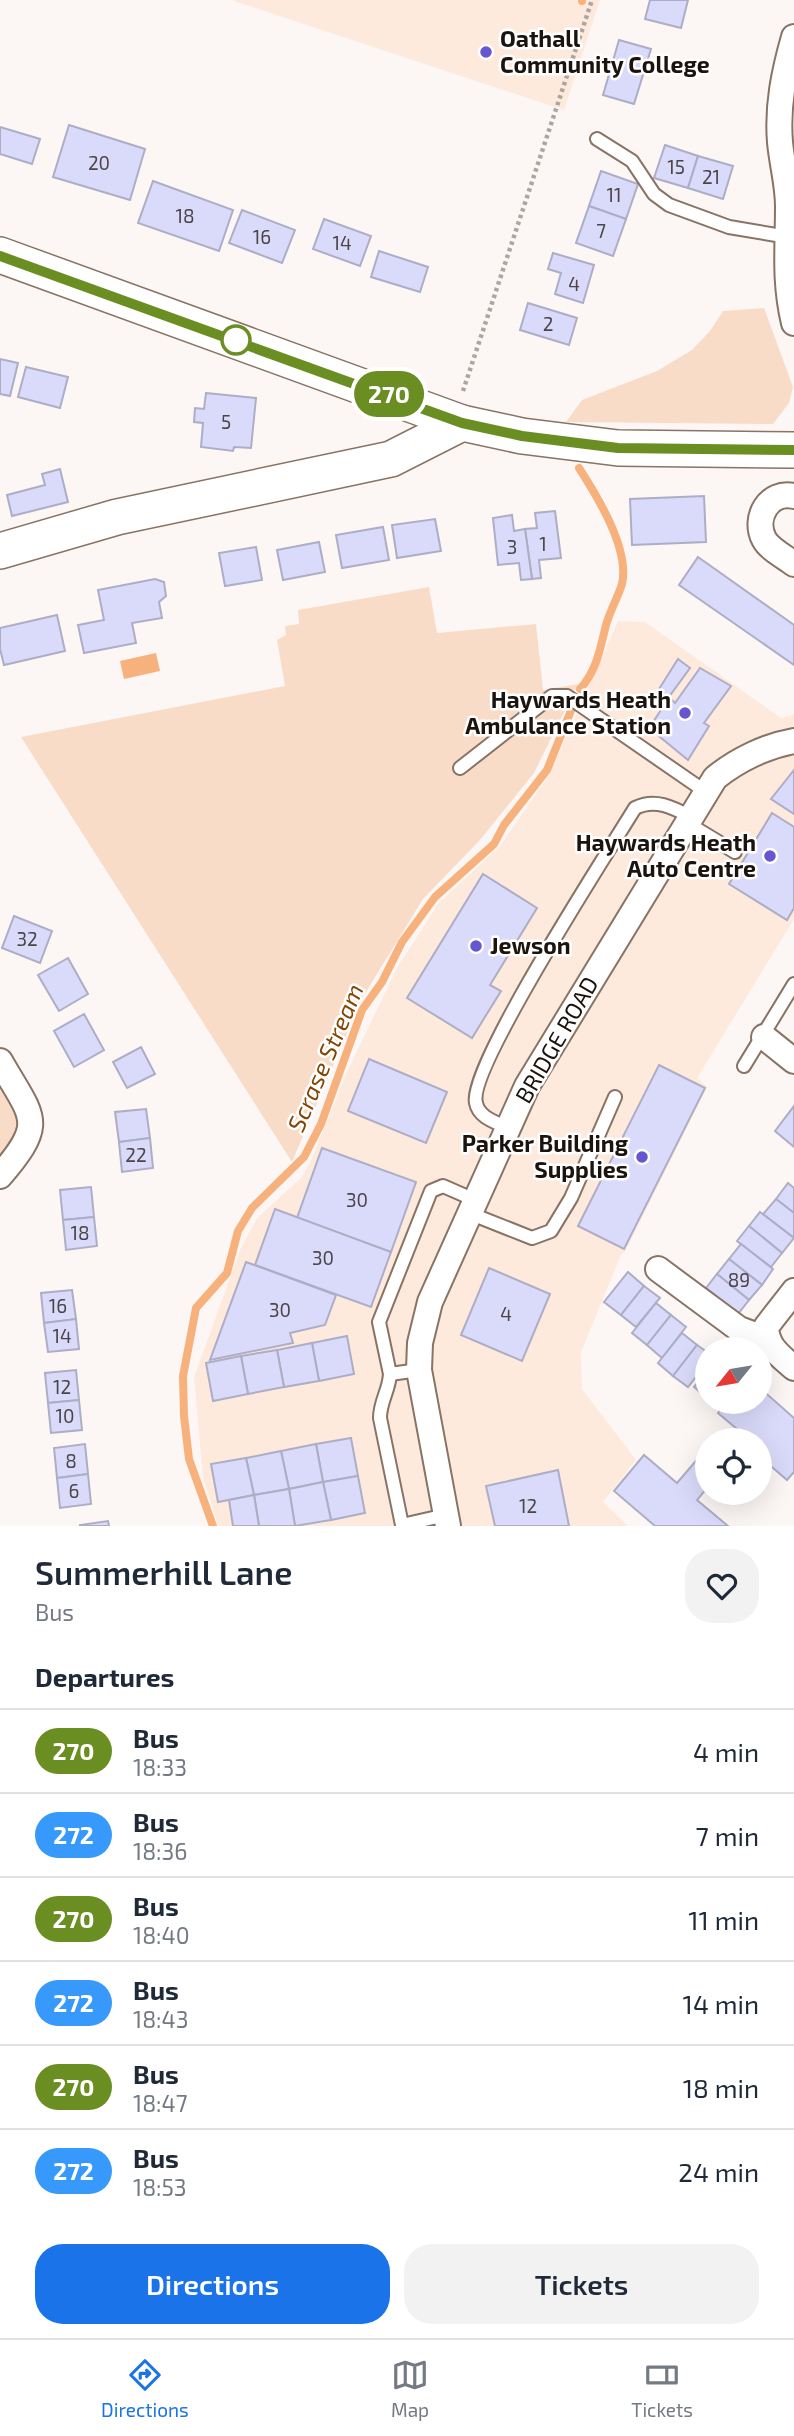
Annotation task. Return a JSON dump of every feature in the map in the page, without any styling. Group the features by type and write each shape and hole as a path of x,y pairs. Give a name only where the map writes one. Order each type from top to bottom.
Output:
{"main road":[{"path":"0,256 457,421 522,436 618,448 794,450"},
{"path":"0,551 117,517 391,459 457,421"}],"street":[{"path":"794,37 780,97 787,123 787,294 794,323"},
{"path":"794,496 787,494 772,500 762,511 759,526 765,542 794,564"},
{"name":"BRIDGE ROAD","path":"447,1521 419,1370 420,1343 430,1302 472,1207 527,1086 715,778 729,766 794,741"},
{"path":"764,1037 794,1062"},
{"path":"0,1061 29,1111 32,1129 26,1145 0,1175"},
{"path":"658,1269 739,1329 761,1337"},
{"path":"766,1337 766,1327 794,1291"},
{"path":"772,1347 794,1368"}],"lane":[{"path":"597,139 632,161 654,194 669,205 729,227 788,237"},
{"path":"460,768 552,696 567,696 706,792"},
{"path":"508,1128 481,1114 475,1101 482,1071 525,989 635,808 646,802 669,806 736,852"},
{"path":"744,1066 794,984"},
{"path":"447,1521 402,1525 380,1418 380,1403 389,1391 390,1374 379,1322 431,1191 443,1186 472,1207 532,1238 551,1231 571,1198 615,1097"},
{"path":"390,1374 419,1370"}],"path":[{"path":"457,421 592,0"}],"shaded area":[{"name":"Oathall Community College","path":"231,0 600,0 564,110"},
{"path":"764,308 793,387 789,403 773,424 566,422 582,400 657,371 692,350 710,331 723,311"},
{"path":"429,587 437,633 536,624 543,690 578,684 534,773 480,840 423,899 361,1000 292,1162 21,737 285,686 277,640 286,635 285,626 299,624 298,610"},
{"path":"618,621 645,622 781,718 794,715 794,919 697,1078 707,1087 626,1250 621,1255 581,1352 582,1389 636,1460 603,1502 628,1526 218,1526 203,1477 194,1377 241,1248 257,1218 302,1177 346,1074 397,968 438,904 500,846 549,775"},
{"path":"156,653 160,671 124,679 120,661"},
{"path":"0,1076 23,1125 0,1168"}],"building":[{"path":"650,0 688,0 681,28 645,19"},
{"path":"619,40 651,49 634,104 603,95"},
{"path":"69,125 145,149 130,200 53,177"},
{"path":"0,127 40,139 32,164 0,154"},
{"path":"665,145 698,156 688,188 654,178"},
{"path":"698,156 733,166 723,199 688,188"},
{"path":"601,171 638,184 626,219 589,206"},
{"path":"153,181 233,210 219,251 138,223"},
{"path":"589,206 626,219 613,256 576,243"},
{"path":"242,210 295,230 282,263 229,243"},
{"path":"324,219 371,236 360,266 313,249"},
{"path":"379,251 428,267 420,292 371,277"},
{"path":"553,253 594,265 583,303 555,294 561,273 548,269"},
{"path":"528,303 577,318 569,345 520,330"},
{"path":"0,359 18,363 10,396 0,394"},
{"path":"26,367 68,377 60,408 18,397"},
{"path":"206,393 256,398 251,448 234,447 233,451 201,447 203,423 194,422 195,408 204,409"},
{"path":"60,469 68,502 12,516 7,495 45,485 42,474"},
{"path":"704,496 706,542 632,545 630,499"},
{"path":"555,511 561,558 539,560 541,578 532,579 525,529 537,528 535,513"},
{"path":"512,515 514,531 525,529 532,579 521,580 519,563 498,565 493,518"},
{"path":"435,519 441,551 397,558 392,525"},
{"path":"383,527 389,560 342,568 336,535"},
{"path":"319,542 325,572 283,580 277,550"},
{"path":"256,547 262,580 225,586 219,553"},
{"path":"698,557 794,625 794,665 679,585"},
{"path":"155,579 164,582 166,596 159,602 162,618 132,623 136,643 84,653 78,625 104,620 98,590"},
{"path":"57,615 65,651 4,665 0,649 0,628"},
{"name":"Haywards Heath Ambulance Station","path":"678,659 690,668 669,697 675,703 700,668 731,686 704,723 709,726 688,760 649,728 669,698 659,689"},
{"path":"794,770 794,814 771,799"},
{"name":"Haywards Heath Auto Centre","path":"772,813 794,827 794,908 787,920 729,884"},
{"name":"Jewson","path":"483,874 537,908 490,985 501,991 472,1038 407,998"},
{"path":"14,916 52,931 40,963 2,948"},
{"path":"68,958 88,994 59,1011 38,975"},
{"path":"84,1014 104,1050 74,1067 54,1031"},
{"path":"141,1047 155,1074 127,1088 113,1062"},
{"path":"369,1059 447,1092 426,1143 348,1111"},
{"name":"Parker Building Supplies","path":"659,1065 705,1088 624,1249 578,1226"},
{"path":"794,1106 794,1147 775,1131"},
{"path":"146,1109 150,1138 119,1142 115,1112"},
{"path":"150,1138 153,1168 122,1172 119,1142"},
{"path":"322,1148 416,1182 391,1252 297,1218"},
{"path":"788,1183 794,1188 794,1213 776,1199"},
{"path":"91,1187 94,1217 63,1220 60,1190"},
{"path":"776,1199 794,1213 794,1238 763,1214"},
{"path":"275,1209 391,1252 371,1307 255,1265"},
{"path":"760,1212 794,1238 782,1253 749,1226"},
{"path":"94,1217 97,1246 66,1250 63,1220"},
{"path":"749,1226 782,1253 771,1267 737,1241"},
{"path":"741,1244 773,1269 762,1285 729,1259"},
{"path":"729,1259 762,1285 749,1300 717,1274"},
{"path":"246,1262 336,1295 325,1325 290,1333 293,1343 210,1360"},
{"path":"489,1268 550,1294 522,1361 461,1335"},
{"path":"628,1272 644,1286 621,1315 604,1302"},
{"path":"717,1274 749,1300 738,1314 706,1288"},
{"path":"644,1286 660,1298 636,1327 621,1315"},
{"path":"72,1290 76,1319 44,1323 41,1293"},
{"path":"656,1303 671,1315 647,1345 632,1333"},
{"path":"671,1315 686,1327 662,1358 647,1345"},
{"path":"76,1319 79,1349 48,1352 44,1323"},
{"path":"682,1333 695,1343 695,1348 673,1376 658,1363"},
{"path":"347,1336 354,1374 319,1381 312,1343"},
{"path":"312,1343 319,1381 284,1387 277,1350"},
{"path":"695,1348 695,1378 688,1387 673,1376"},
{"path":"277,1350 284,1387 248,1394 241,1356"},
{"path":"241,1356 248,1394 213,1401 206,1363"},
{"path":"76,1370 79,1400 48,1403 45,1373"},
{"path":"772,1399 794,1418 794,1472 787,1480 772,1467 772,1428 736,1428 719,1414 772,1414"},
{"path":"79,1400 82,1430 51,1433 48,1403"},
{"path":"351,1438 358,1476 323,1482 316,1444"},
{"path":"85,1444 88,1474 57,1478 54,1448"},
{"path":"316,1444 323,1482 289,1489 281,1451"},
{"path":"281,1451 289,1489 254,1495 246,1458"},
{"path":"644,1455 677,1483 695,1462 695,1505 703,1505 728,1526 655,1526 614,1491"},
{"path":"246,1458 254,1495 218,1502 211,1464"},
{"path":"558,1470 569,1526 495,1526 486,1486"},
{"path":"88,1474 91,1504 60,1508 57,1478"},
{"path":"358,1476 365,1513 331,1520 323,1482"},
{"path":"323,1482 331,1520 295,1526 289,1489"},
{"path":"289,1489 295,1526 259,1526 254,1495"},
{"path":"254,1495 259,1526 233,1526 229,1500"},
{"path":"108,1521 109,1526 80,1526 80,1525"}],"waterway":[{"name":"Scrase Stream","path":"579,468 617,539 623,570 622,584 597,659 580,689"},
{"name":"Scrase Stream","path":"213,1526 189,1459 184,1416 183,1376 196,1308 227,1273 238,1231 252,1208 304,1157 321,1124 362,1010 382,982 402,942 435,897 494,844 504,825 547,770 572,708"}],"bus line":[{"name":"270","path":"0,256 377,390 462,423 522,436 618,448 765,447 794,450"}],"place":[{"name":"Oathall Community College","path":"486,52"},
{"name":"Haywards Heath Ambulance Station","path":"685,713"},
{"name":"Haywards Heath Auto Centre","path":"770,856"},
{"name":"Jewson","path":"476,946"},
{"name":"Parker Building Supplies","path":"642,1157"}]}
